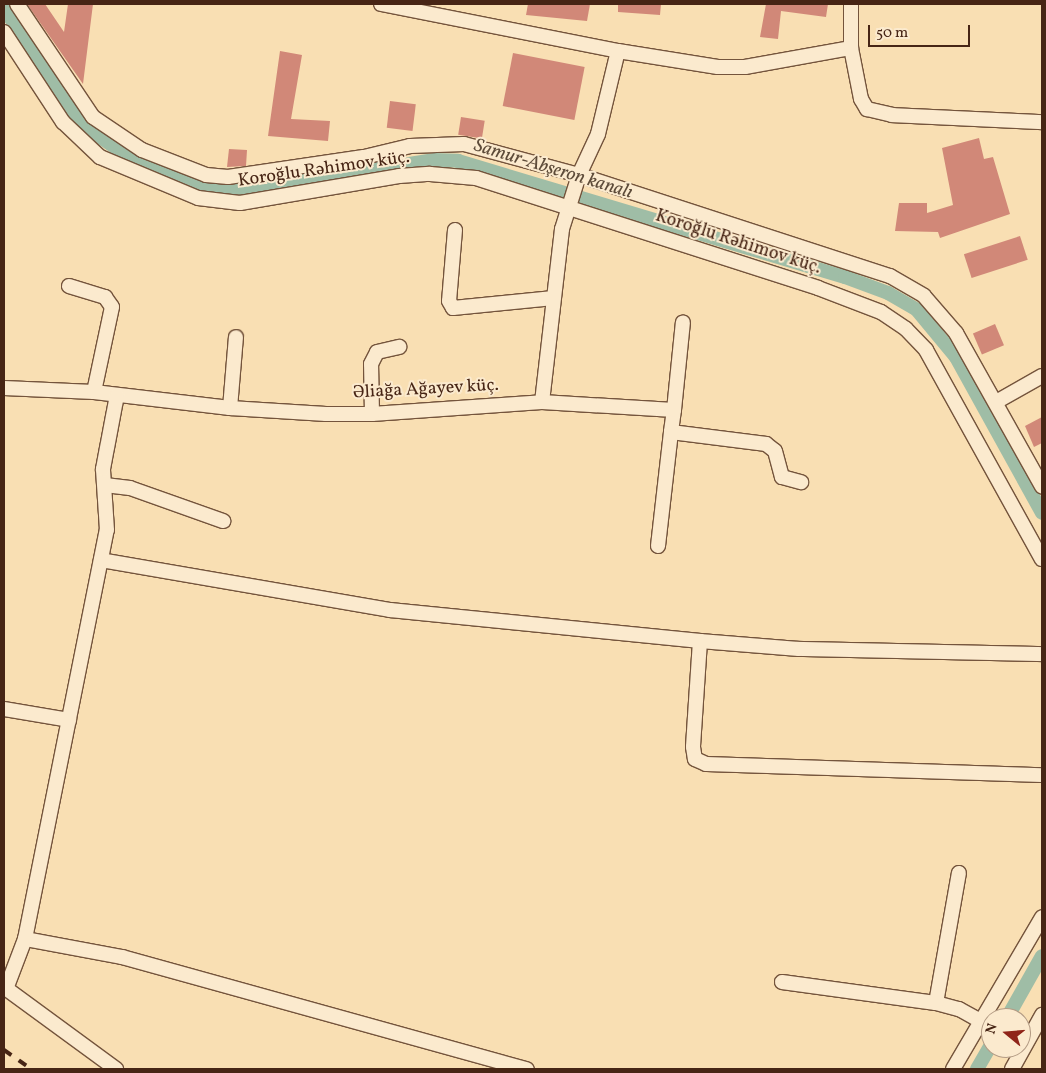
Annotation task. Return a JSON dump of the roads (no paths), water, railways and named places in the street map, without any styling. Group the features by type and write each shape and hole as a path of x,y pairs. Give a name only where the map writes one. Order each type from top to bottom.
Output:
{"street":[{"name":"Koroğlu Rəhimov küç.","path":"17,4 93,117 142,150 206,175 228,177 364,157 410,146 445,143 500,152 578,175 858,263 910,286 936,308 956,333 1042,486"},
{"path":"381,4 429,9 618,52 718,67 745,67 851,48"},
{"path":"851,4 851,48 861,99 867,109 877,113 1042,122"},
{"name":"Koroğlu Rəhimov küç.","path":"4,32 63,122 94,152 126,170 198,198 240,203 399,176 430,174 476,178 818,288 881,312 906,329 926,350 1042,559"},
{"path":"542,402 559,251 568,207 578,175 598,134 618,52"},
{"path":"456,230 450,301 453,308 554,298"},
{"path":"70,286 105,297 112,307 94,392"},
{"path":"658,546 683,322"},
{"path":"230,408 236,337"},
{"path":"372,414 372,364 378,352 399,347"},
{"path":"996,402 1042,376"},
{"name":"Əliağa Ağayev küç.","path":"4,388 117,394 230,408 372,414 542,402 674,410"},
{"path":"116,1069 5,988 25,939 101,560 107,522 105,448 117,394"},
{"path":"671,432 766,444 775,451 782,477 801,482"},
{"path":"105,484 130,488 223,521"},
{"path":"101,560 390,610 700,641 800,649 1042,654"},
{"path":"700,641 692,747 695,759 706,764 1042,775"},
{"path":"4,709 69,720"},
{"path":"936,1003 959,873"},
{"path":"953,1069 1042,917"},
{"path":"25,939 122,957 527,1069"},
{"path":"782,982 936,1003 959,1009 980,1021"},
{"path":"1012,1069 1042,1015"}],"waterway":[{"name":"Samur-Abşeron kanalı","path":"4,8 72,111 89,129 136,162 194,185 218,191 243,190 435,160 458,161 845,277 888,293 917,310 956,357 1042,513"},
{"name":"Samur-Abşeron kanalı","path":"1013,1008 1042,956"},
{"name":"Samur-Abşeron kanalı","path":"977,1069 983,1058"}],"railway":[{"path":"4,1050 31,1069"}]}
